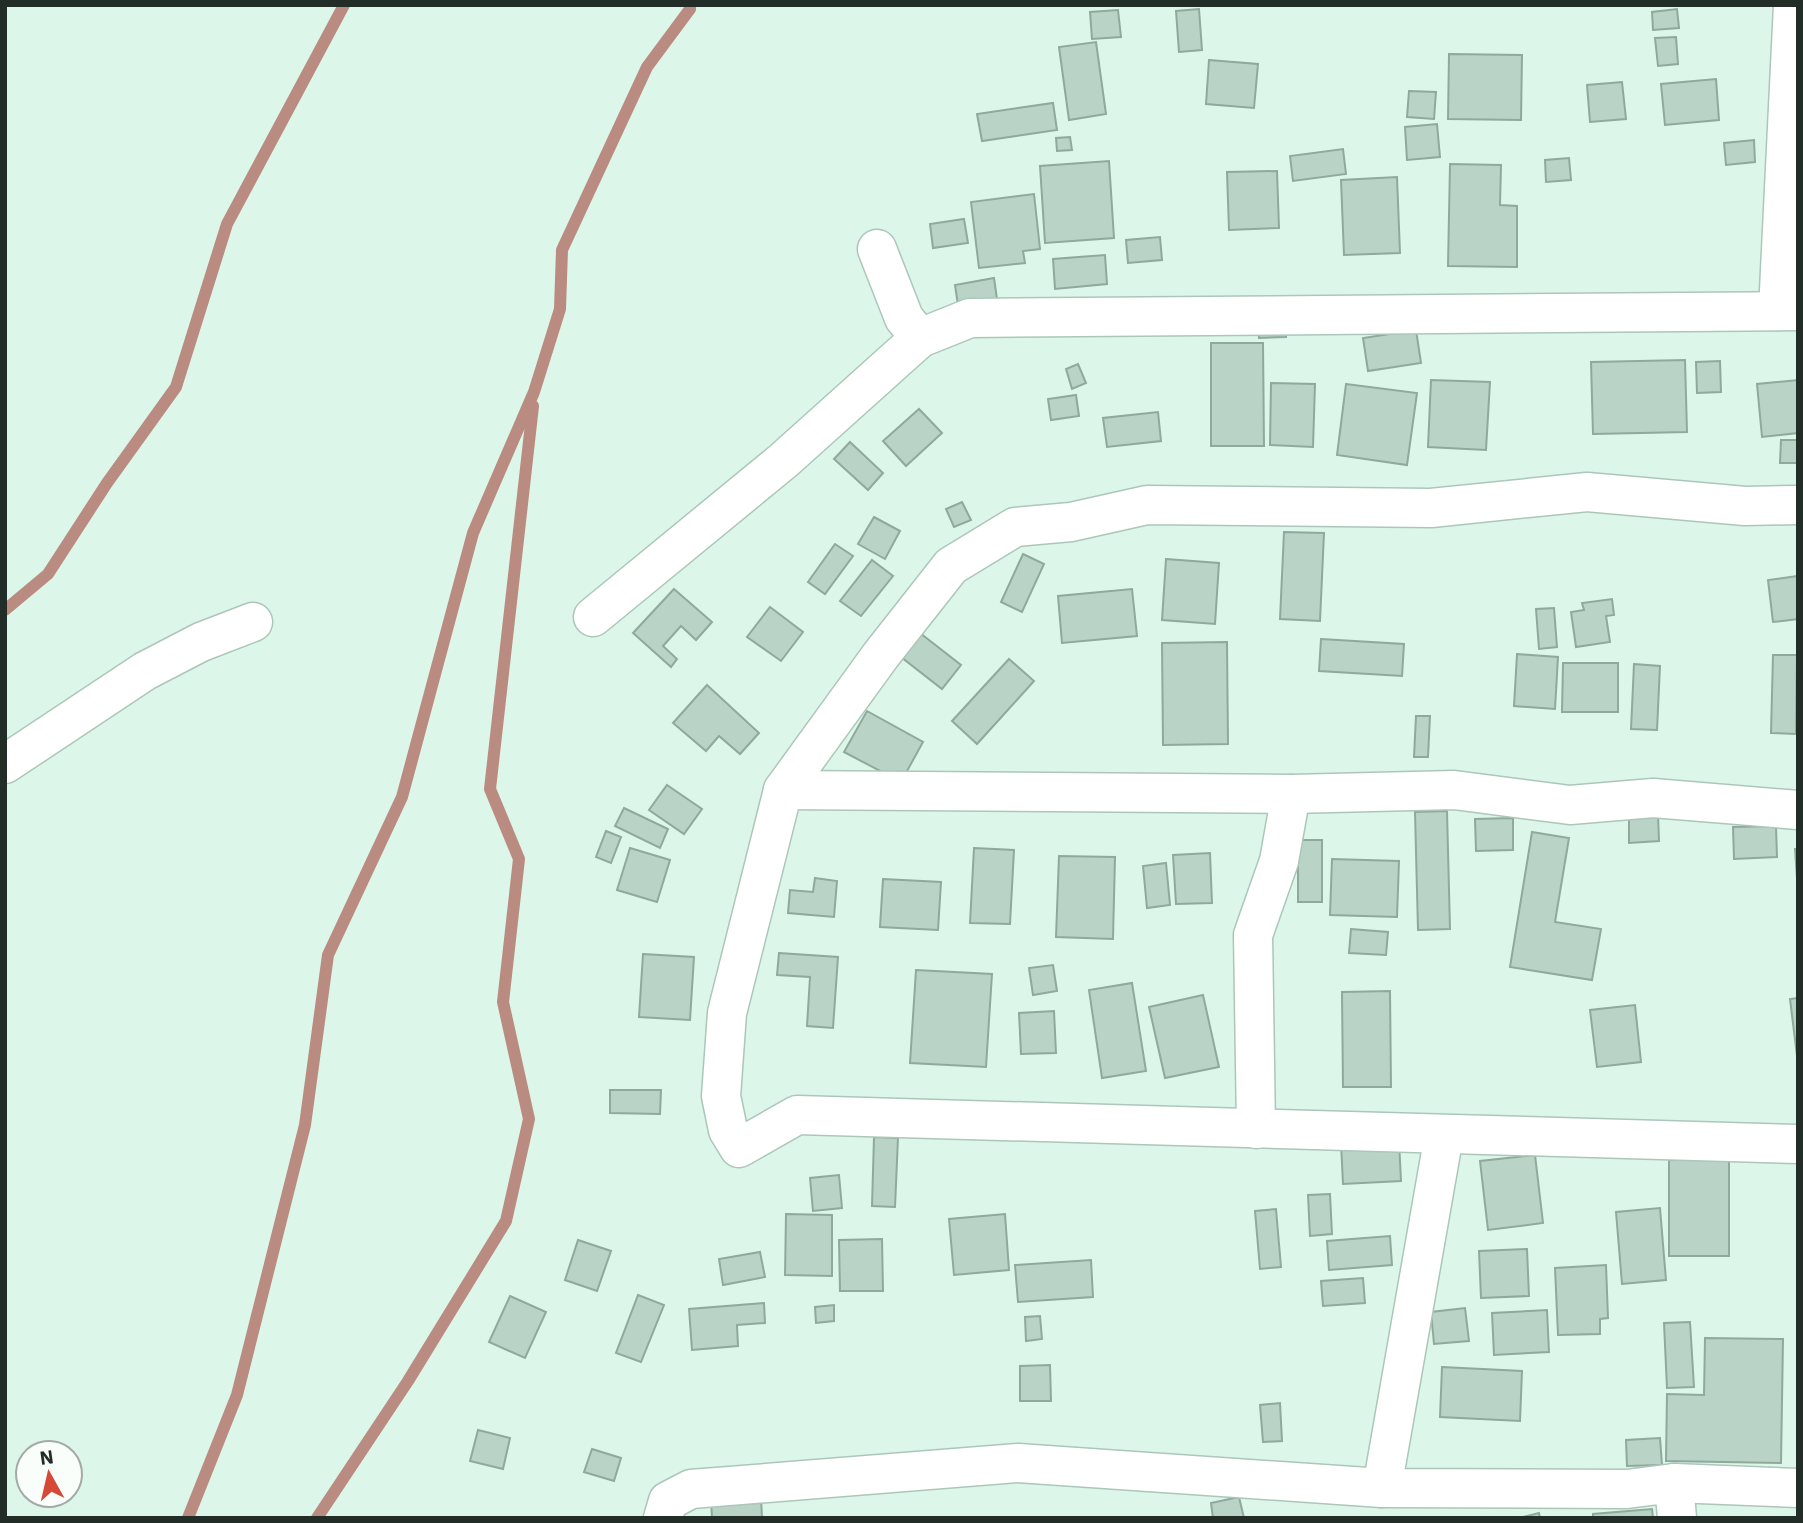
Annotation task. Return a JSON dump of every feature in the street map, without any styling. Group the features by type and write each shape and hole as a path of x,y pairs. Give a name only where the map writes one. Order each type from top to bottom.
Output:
{"street":[{"path":"593,617 783,461 920,338 970,318 1788,311 1793,5"},
{"path":"877,248 904,318 920,338"},
{"path":"1798,505 1745,506 1587,492 1431,508 1147,505 1071,522 1015,527 951,566 881,654 783,790 727,1013 721,1096 728,1130 739,1148 797,1115 1798,1144"},
{"path":"5,764 145,671 201,642 253,622"},
{"path":"783,790 1291,794 1454,790 1570,805 1653,798 1798,810"},
{"path":"1256,1129 1253,935 1279,861 1291,794"},
{"path":"1382,1488 1444,1135"},
{"path":"663,1518 668,1501 691,1489 1018,1463 1382,1488 1627,1489 1675,1500 1798,1488"}],"building":[{"path":"1199,9 1202,50 1179,52 1176,11"},
{"path":"1677,9 1679,28 1653,30 1652,12"},
{"path":"1118,10 1121,37 1092,39 1090,12"},
{"path":"1676,37 1678,64 1658,66 1655,38"},
{"path":"1096,42 1106,114 1069,120 1059,47"},
{"path":"1449,54 1522,55 1521,120 1448,119"},
{"path":"1209,60 1258,64 1254,108 1206,104"},
{"path":"1716,79 1719,120 1665,125 1661,84"},
{"path":"1622,82 1626,119 1590,122 1587,85"},
{"path":"1409,91 1436,92 1434,119 1407,117"},
{"path":"1053,103 1057,130 982,141 977,114"},
{"path":"1437,124 1440,157 1407,160 1405,127"},
{"path":"1070,137 1072,150 1057,151 1056,138"},
{"path":"1754,140 1755,162 1726,165 1724,143"},
{"path":"1343,149 1346,174 1293,181 1290,156"},
{"path":"1569,158 1571,180 1546,182 1545,160"},
{"path":"1109,161 1114,238 1045,243 1040,166"},
{"path":"1450,164 1501,165 1500,205 1517,206 1517,267 1448,266"},
{"path":"1277,171 1279,228 1229,230 1227,172"},
{"path":"1397,177 1400,253 1344,255 1341,180"},
{"path":"1034,194 1040,249 1023,251 1025,263 979,268 971,202"},
{"path":"964,219 968,243 933,248 930,224"},
{"path":"1160,237 1162,260 1128,263 1126,240"},
{"path":"1105,255 1107,284 1055,289 1053,259"},
{"path":"994,278 997,299 958,305 955,285"},
{"path":"1258,318 1286,318 1286,337 1259,338"},
{"path":"1416,330 1421,363 1368,371 1363,338"},
{"path":"1211,343 1263,343 1264,446 1211,446"},
{"path":"1685,360 1687,432 1593,434 1591,362"},
{"path":"1720,361 1721,392 1697,393 1696,362"},
{"path":"1078,364 1086,383 1072,389 1066,369"},
{"path":"1431,380 1490,382 1486,450 1428,447"},
{"path":"1798,380 1798,433 1762,437 1757,384"},
{"path":"1271,383 1315,384 1313,447 1270,445"},
{"path":"1346,384 1417,393 1407,465 1337,455"},
{"path":"1076,395 1079,416 1051,420 1048,399"},
{"path":"919,409 942,433 906,466 883,441"},
{"path":"1158,412 1161,441 1107,447 1103,418"},
{"path":"1781,440 1798,440 1798,463 1780,463"},
{"path":"850,442 883,473 868,490 834,459"},
{"path":"962,502 971,520 954,527 946,509"},
{"path":"874,517 900,531 885,559 858,544"},
{"path":"1284,532 1324,533 1320,621 1280,619"},
{"path":"835,544 853,556 825,594 808,582"},
{"path":"1023,554 1044,564 1022,612 1001,602"},
{"path":"1166,559 1219,563 1215,624 1162,620"},
{"path":"872,560 893,576 861,616 840,601"},
{"path":"1798,576 1798,619 1773,622 1768,580"},
{"path":"674,589 712,622 696,640 681,626 663,646 677,659 671,667 633,633"},
{"path":"1132,589 1137,636 1062,643 1058,596"},
{"path":"1612,599 1614,615 1606,616 1610,642 1576,647 1571,612 1584,610 1582,603"},
{"path":"770,607 803,632 781,661 747,637"},
{"path":"1554,608 1557,647 1539,649 1536,609"},
{"path":"920,633 961,665 942,689 901,657"},
{"path":"1321,639 1404,644 1402,676 1319,671"},
{"path":"1227,642 1228,744 1163,745 1162,643"},
{"path":"1517,654 1558,657 1555,709 1514,706"},
{"path":"1773,655 1797,655 1796,734 1771,733"},
{"path":"1009,659 1034,681 977,744 952,721"},
{"path":"1563,663 1618,663 1618,712 1562,712"},
{"path":"1634,664 1660,666 1657,730 1631,729"},
{"path":"707,685 759,733 740,754 719,736 706,751 673,723"},
{"path":"867,711 923,742 901,782 844,752"},
{"path":"1416,716 1430,716 1428,757 1414,757"},
{"path":"667,785 702,809 684,834 649,810"},
{"path":"624,808 668,829 660,848 615,826"},
{"path":"1447,811 1450,929 1418,930 1415,812"},
{"path":"1658,814 1659,841 1629,843 1629,816"},
{"path":"1513,818 1513,850 1476,851 1475,819"},
{"path":"1776,826 1777,857 1734,859 1733,827"},
{"path":"606,831 621,837 611,863 596,857"},
{"path":"1532,832 1569,838 1555,922 1601,929 1592,980 1510,967"},
{"path":"1298,840 1322,840 1322,902 1298,902"},
{"path":"630,848 670,860 657,902 617,890"},
{"path":"974,848 1014,850 1010,924 970,923"},
{"path":"1795,849 1798,849 1798,893"},
{"path":"1210,853 1212,903 1176,904 1173,855"},
{"path":"1059,856 1115,857 1113,939 1056,937"},
{"path":"1332,859 1399,861 1397,917 1330,915"},
{"path":"1166,863 1170,905 1147,908 1143,866"},
{"path":"815,878 837,881 834,917 788,913 790,890 813,892"},
{"path":"883,879 941,882 938,930 880,927"},
{"path":"1351,929 1388,932 1386,955 1349,953"},
{"path":"779,953 838,957 833,1028 807,1026 810,977 777,975"},
{"path":"643,954 694,957 690,1020 639,1017"},
{"path":"1053,965 1057,991 1033,995 1029,968"},
{"path":"916,970 992,974 986,1067 910,1063"},
{"path":"1132,983 1146,1071 1102,1078 1089,990"},
{"path":"1390,991 1391,1087 1343,1087 1342,992"},
{"path":"1203,995 1219,1067 1165,1078 1149,1007"},
{"path":"1798,998 1798,1056 1797,1056 1790,999"},
{"path":"1635,1005 1641,1062 1597,1067 1590,1010"},
{"path":"1054,1011 1056,1053 1021,1054 1019,1013"},
{"path":"610,1090 661,1090 660,1114 610,1113"},
{"path":"874,1137 898,1138 895,1207 872,1206"},
{"path":"1399,1141 1401,1181 1343,1184 1341,1143"},
{"path":"1535,1155 1543,1223 1488,1230 1480,1161"},
{"path":"1669,1160 1729,1160 1729,1256 1669,1256"},
{"path":"839,1175 842,1208 813,1211 810,1178"},
{"path":"1330,1194 1332,1234 1310,1236 1308,1195"},
{"path":"1660,1208 1666,1280 1622,1284 1616,1212"},
{"path":"1276,1209 1281,1267 1260,1269 1255,1211"},
{"path":"786,1214 832,1215 832,1276 785,1275"},
{"path":"1005,1214 1009,1270 954,1275 949,1219"},
{"path":"1390,1236 1392,1265 1329,1270 1327,1241"},
{"path":"882,1239 883,1291 840,1291 839,1240"},
{"path":"578,1240 611,1251 597,1291 565,1280"},
{"path":"1527,1249 1529,1296 1481,1298 1479,1251"},
{"path":"760,1252 765,1277 723,1285 719,1259"},
{"path":"1091,1260 1093,1297 1018,1302 1015,1265"},
{"path":"1606,1265 1608,1318 1600,1319 1600,1334 1558,1335 1555,1268"},
{"path":"1363,1278 1365,1303 1323,1306 1321,1281"},
{"path":"638,1295 664,1305 641,1362 616,1353"},
{"path":"510,1296 546,1312 525,1358 489,1342"},
{"path":"764,1303 765,1323 737,1325 738,1346 692,1350 689,1309"},
{"path":"834,1305 834,1321 816,1323 815,1307"},
{"path":"1465,1308 1469,1341 1434,1344 1431,1312"},
{"path":"1547,1310 1549,1352 1494,1355 1492,1313"},
{"path":"1040,1316 1042,1339 1026,1341 1025,1317"},
{"path":"1690,1322 1694,1387 1667,1388 1664,1323"},
{"path":"1705,1338 1783,1339 1781,1463 1666,1461 1667,1394 1704,1395"},
{"path":"1050,1365 1051,1401 1020,1401 1020,1366"},
{"path":"1442,1367 1522,1371 1520,1421 1440,1417"},
{"path":"1280,1403 1282,1441 1263,1442 1260,1405"},
{"path":"478,1430 510,1438 503,1469 470,1461"},
{"path":"1660,1438 1662,1465 1627,1466 1626,1440"},
{"path":"592,1449 621,1458 614,1481 584,1472"},
{"path":"761,1497 762,1518 712,1518 711,1500"},
{"path":"1239,1497 1244,1518 1213,1518 1211,1503"},
{"path":"1652,1509 1653,1518 1593,1518 1593,1514"},
{"path":"1539,1513 1540,1518 1519,1518"}],"waterway":[{"path":"5,610 48,574 107,483 176,387 227,224 344,5"},
{"path":"188,1518 237,1395 305,1125 328,955 402,797 473,533 534,392 560,309 562,250 647,67 690,9 690,5"},
{"path":"317,1518 408,1381 506,1221 529,1119 503,1002 519,859 490,789 533,406"}]}
